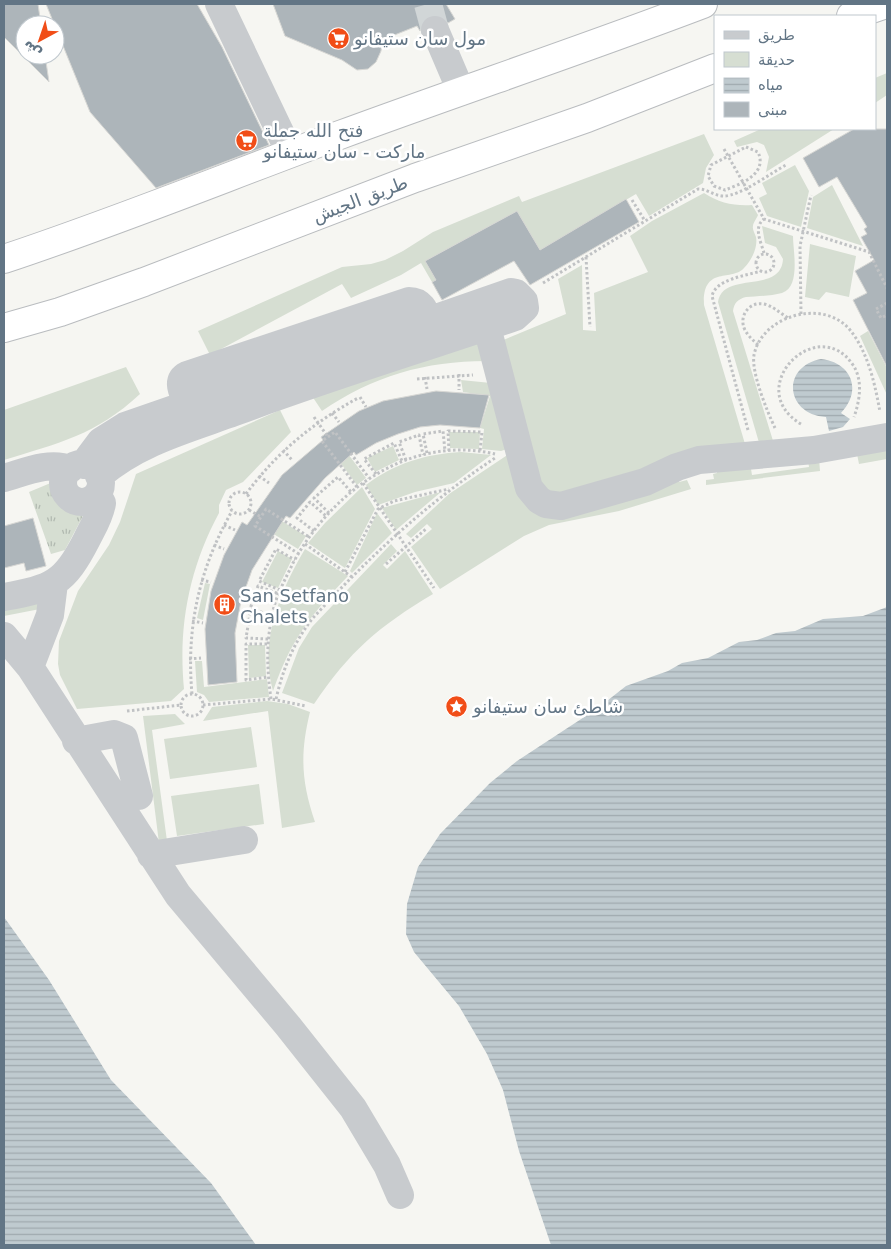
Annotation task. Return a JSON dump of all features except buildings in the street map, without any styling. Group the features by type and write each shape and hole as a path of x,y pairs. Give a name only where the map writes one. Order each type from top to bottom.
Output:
{"highway":[{"path":"854,15 886,4"},
{"path":"4,259 186,194 290,153 461,91 563,57 697,5"},
{"name":"طريق الجيش","path":"4,328 60,312 144,282 406,181 586,118 714,68"}],"street":[{"path":"219,4 290,153"},
{"path":"435,30 461,91"},
{"path":"511,292 521,296 524,308 521,314 487,327 300,388 155,441 87,476 93,450 113,433 125,426 511,292"},
{"path":"487,327 529,488 539,500 546,504 562,506 645,482 688,462 836,446 886,437"},
{"path":"4,478 48,466 62,466 87,476 102,503 99,515 78,557 67,573 54,584 37,590 4,597"},
{"path":"30,666 50,615 54,584"},
{"path":"4,636 30,666 76,741 178,896 333,1081 371,1136 400,1195"},
{"path":"76,741 114,734 124,738 139,796"},
{"path":"151,855 244,840"}],"path":[{"path":"746,147 758,152 761,165 758,171 742,182 725,190 714,186 710,182 708,170 711,165 746,147"},
{"path":"724,149 764,219 869,252 887,288"},
{"path":"521,296 698,189 726,196 746,188 786,165"},
{"path":"801,314 802,232 812,195"},
{"path":"632,200 645,221"},
{"path":"755,455 712,296 713,291 720,284 760,271 770,270 773,267 772,257 764,253 758,229 759,222 764,219"},
{"path":"760,271 755,261 764,253"},
{"path":"586,257 590,327"},
{"path":"887,303 876,309 881,318 887,315"},
{"path":"758,345 744,329 744,315 747,310 752,306 765,304 788,318"},
{"path":"777,431 754,366 758,345 765,334 788,318 801,314 826,315 849,328 856,339 874,380 886,437"},
{"path":"825,347 842,353 854,366 858,376 858,406 836,446 817,432 792,418 779,394 782,376 792,360 799,354 815,348 825,347"},
{"path":"459,374 459,390"},
{"path":"412,380 459,374 501,376"},
{"path":"425,377 426,389"},
{"path":"246,494 259,476 283,450 318,422 367,394"},
{"path":"360,397 366,407"},
{"path":"332,413 339,422"},
{"path":"314,416 328,437"},
{"path":"447,451 448,431 462,430 482,432 480,451"},
{"path":"425,454 423,434 432,432 443,431 447,451"},
{"path":"357,487 322,441 335,432 369,478"},
{"path":"404,460 399,442 407,438 419,435 425,454"},
{"path":"376,474 364,459 379,449 394,443 404,460"},
{"path":"283,450 292,460"},
{"path":"271,698 267,642 272,617 280,592 299,554 309,537 328,515 351,492 369,478 404,460 425,454 447,451 480,451 499,456 452,488 396,533 352,577 302,632 287,660 276,699"},
{"path":"259,476 269,483"},
{"path":"328,515 314,498 320,492 338,477 351,492"},
{"path":"363,483 378,508 434,588"},
{"path":"345,572 378,508 394,501 452,488"},
{"path":"192,694 189,659 192,621 201,580 214,545 232,511 231,498 239,492 246,494 251,502 249,510 243,514 232,511"},
{"path":"314,531 297,518 301,512 310,502 328,515"},
{"path":"299,554 255,526 266,509 309,537"},
{"path":"249,510 261,517"},
{"path":"224,525 235,530"},
{"path":"386,564 427,528"},
{"path":"305,544 352,577"},
{"path":"214,545 224,549"},
{"path":"280,592 259,582 262,573 276,549 296,560"},
{"path":"201,580 211,582"},
{"path":"272,617 250,609 258,586 280,592"},
{"path":"267,642 246,638 246,631 250,614 272,617"},
{"path":"192,621 203,623"},
{"path":"267,642 246,644 245,669 246,680 268,677"},
{"path":"189,659 201,658"},
{"path":"192,694 199,697 203,705 201,711 196,716 185,714 181,708 182,701 192,694"},
{"path":"203,705 271,698 306,706"}],"green space":[{"path":"887,73 887,95 876,102 876,78"},
{"path":"759,130 832,130 766,172 769,157 764,145 757,142 737,147 734,141"},
{"path":"704,134 714,155 706,168 703,183 649,216 636,194 540,250 517,211 425,261 434,276 455,264 467,286 453,294 443,276 432,282 421,263 401,275 351,298 342,284 210,355 198,331 342,267 371,264 385,260 433,232 519,196 522,202"},
{"path":"795,165 809,191 801,227 767,216 759,198 767,194 762,183"},
{"path":"832,185 863,246 807,228 813,197"},
{"path":"704,193 727,203 752,205 758,215 753,227 756,245 750,261 739,272 713,279 708,284 705,292 704,305 745,444 544,497 501,341 566,314 558,279 582,265 583,330 596,331 594,293 648,272 630,236 652,221"},
{"path":"762,226 793,236 795,268 792,284 788,289 778,294 743,298 737,302 733,311 774,444 760,446 718,302 722,292 730,287 763,280 773,276 780,270 783,259 776,247 765,243"},
{"path":"810,244 856,256 849,297 826,292 819,300 805,297"},
{"path":"868,331 887,368 887,395 860,336"},
{"path":"485,341 492,361 446,363 403,372 362,388 322,411 308,390"},
{"path":"126,367 140,394 124,408 76,436 4,460 4,410"},
{"path":"461,380 491,383 507,449 501,451 482,449 484,429 480,428 490,396 463,392"},
{"path":"280,410 291,432 243,482 226,490 219,505 219,513 200,555 188,598 185,620 183,643 184,689 171,701 77,709 60,675 58,664 59,641 78,591 109,545 120,522 136,474"},
{"path":"449,432 480,432 479,449 450,448"},
{"path":"334,435 366,478 357,485 325,442"},
{"path":"887,442 887,459 859,464 856,449"},
{"path":"393,446 399,460 375,472 367,458"},
{"path":"515,450 533,501 677,475 679,482 687,480 691,489 619,511 549,525 524,536 440,589 411,547 432,529 427,524 411,538 406,534 449,494"},
{"path":"461,452 491,455 454,483 415,492 378,505 366,485 388,471 411,461 435,455"},
{"path":"819,458 820,471 706,485 706,480 714,479 713,474 717,473 717,467 750,463 752,475 809,467 808,460"},
{"path":"53,482 61,498 84,514 65,550 51,554 29,492"},
{"path":"362,487 375,509 345,568 308,543 325,523"},
{"path":"441,492 396,530 382,508"},
{"path":"267,512 306,536 298,549 259,525"},
{"path":"377,513 392,533 352,573 350,571"},
{"path":"391,544 397,551 383,565 387,569 405,551 433,594 396,618 366,642 340,669 314,704 282,693 299,648 312,627"},
{"path":"305,549 348,576 322,604 303,629 287,656 273,691 269,673 269,654 274,617 287,582"},
{"path":"278,551 292,559 278,588 262,582"},
{"path":"205,583 210,584 203,620 197,618"},
{"path":"38,600 40,609 4,616 4,608"},
{"path":"248,645 265,645 266,676 249,678"},
{"path":"195,661 202,661 204,687 267,679 269,697 209,702 204,695 197,692"},
{"path":"267,701 288,704 310,712 303,754 307,793 315,822 282,828 268,711 203,721 212,707"},
{"path":"175,714 185,724 152,730 167,841 159,843 143,716"},
{"path":"251,727 257,767 170,779 164,739"},
{"path":"259,784 264,824 177,836 171,796"}],"water":[{"path":"821,359 840,365 850,378 852,387 848,404 841,413 850,419 843,427 829,431 826,417 813,414 803,408 796,400 793,390 794,380 799,371 808,364"},
{"path":"887,607 887,1245 551,1245 519,1151 503,1090 487,1054 459,1006 414,952 406,934 407,904 418,867 440,834 490,783 517,761 598,708 626,686 668,671 682,663 708,658 739,642 757,640 776,633 795,631 823,619 863,616"},
{"path":"4,917 49,980 111,1080 211,1183 256,1245 4,1245"}],"tunnel":[{"path":"428,4 435,30"}],"place":[{"name":"مول سان ستيفانو","path":"338,38"},
{"name":"فتح الله جملة ماركت - سان ستيفانو","path":"247,140"},
{"name":"San Setfano Chalets","path":"224,605"},
{"name":"شاطئ سان ستيفانو","path":"457,706"}]}
